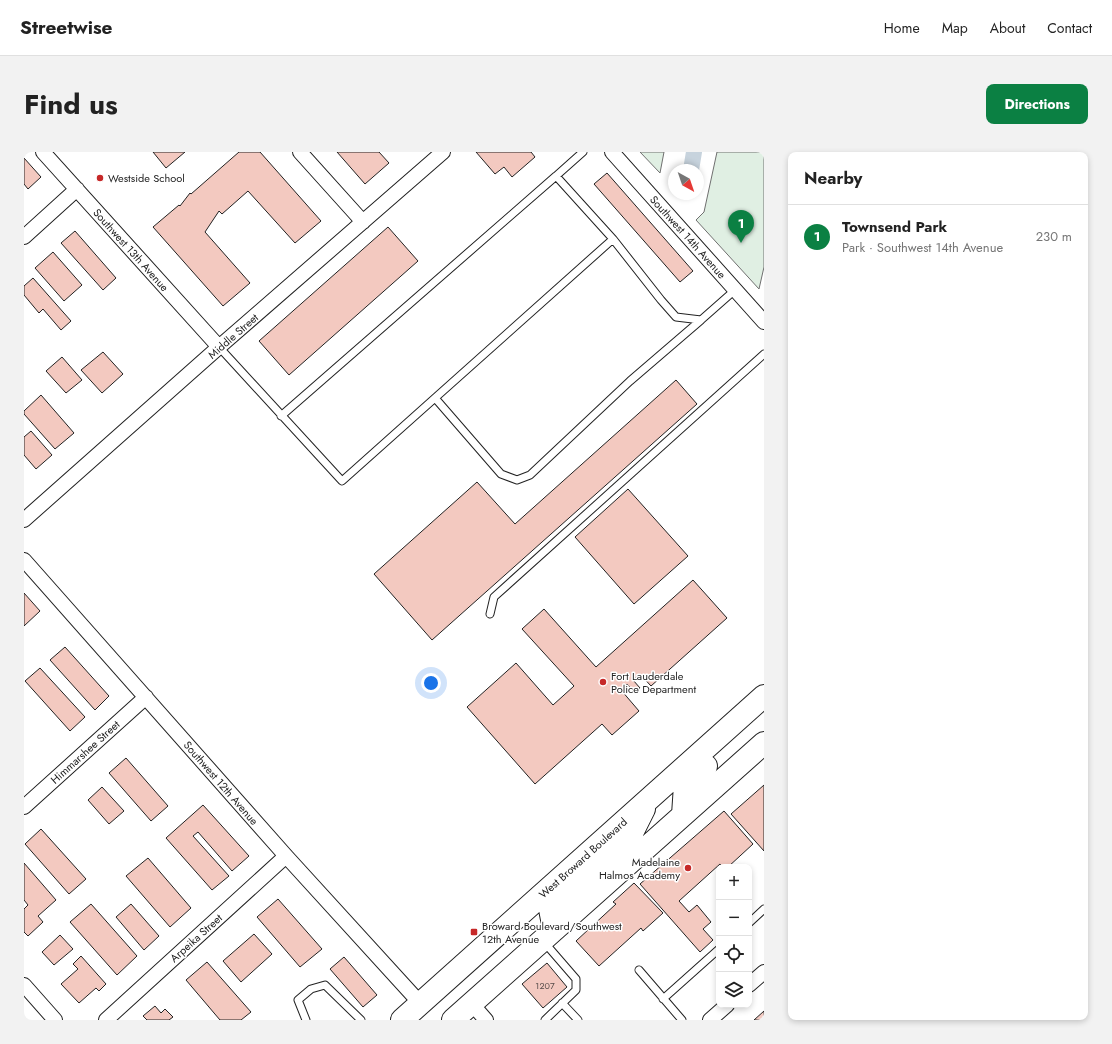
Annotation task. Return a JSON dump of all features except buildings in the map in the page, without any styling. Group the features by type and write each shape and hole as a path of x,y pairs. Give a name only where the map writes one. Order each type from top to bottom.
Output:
{"main road":[{"name":"West Broward Boulevard","path":"402,1020 764,696"},
{"path":"683,815 685,785 764,713"},
{"path":"453,1020 764,743"},
{"path":"548,935 550,909 629,840 648,800"}],"street":[{"name":"Southwest 13th Avenue","path":"43,152 219,347"},
{"path":"300,152 363,222"},
{"name":"Middle Street","path":"24,520 219,347 443,152"},
{"name":"Southwest 14th Avenue","path":"612,152 764,322"},
{"path":"24,237 77,189"},
{"name":"Southwest 12th Avenue","path":"24,560 286,856 420,1003"},
{"name":"Himmarshee Street","path":"24,806 146,697"},
{"name":"Arpeika Street","path":"106,1020 286,856"},
{"path":"752,982 764,972"},
{"path":"24,985 55,1020"},
{"path":"472,1004 486,1020"},
{"path":"710,1020 724,1008"}],"lane":[{"path":"281,416 583,152"},
{"path":"556,176 613,239 676,317 701,320"},
{"path":"219,347 342,481 613,239"},
{"path":"435,398 501,474 517,480 530,475 630,381 735,290"},
{"path":"490,614 494,598 764,354"},
{"path":"752,920 764,909"},
{"path":"545,1020 576,990 576,979 548,935"},
{"path":"663,999 716,952"},
{"path":"639,970 682,1020"},
{"path":"306,1020 298,1000 311,989 325,985 361,1020"},
{"path":"562,1003 578,1020"}],"green space":[{"path":"640,152 664,152 660,173"},
{"path":"717,152 764,152 764,267 759,289 696,220 704,212"}],"waterway":[{"path":"692,164 694,152"}],"place":[{"name":"Westside School","path":"100,178"},
{"name":"Townsend Park","path":"741,243"},
{"name":"Fort Lauderdale Police Department","path":"603,682"},
{"name":"Madelaine Halmos Academy","path":"688,868"},
{"name":"Broward Boulevard/Southwest 12th Avenue","path":"474,932"}]}
